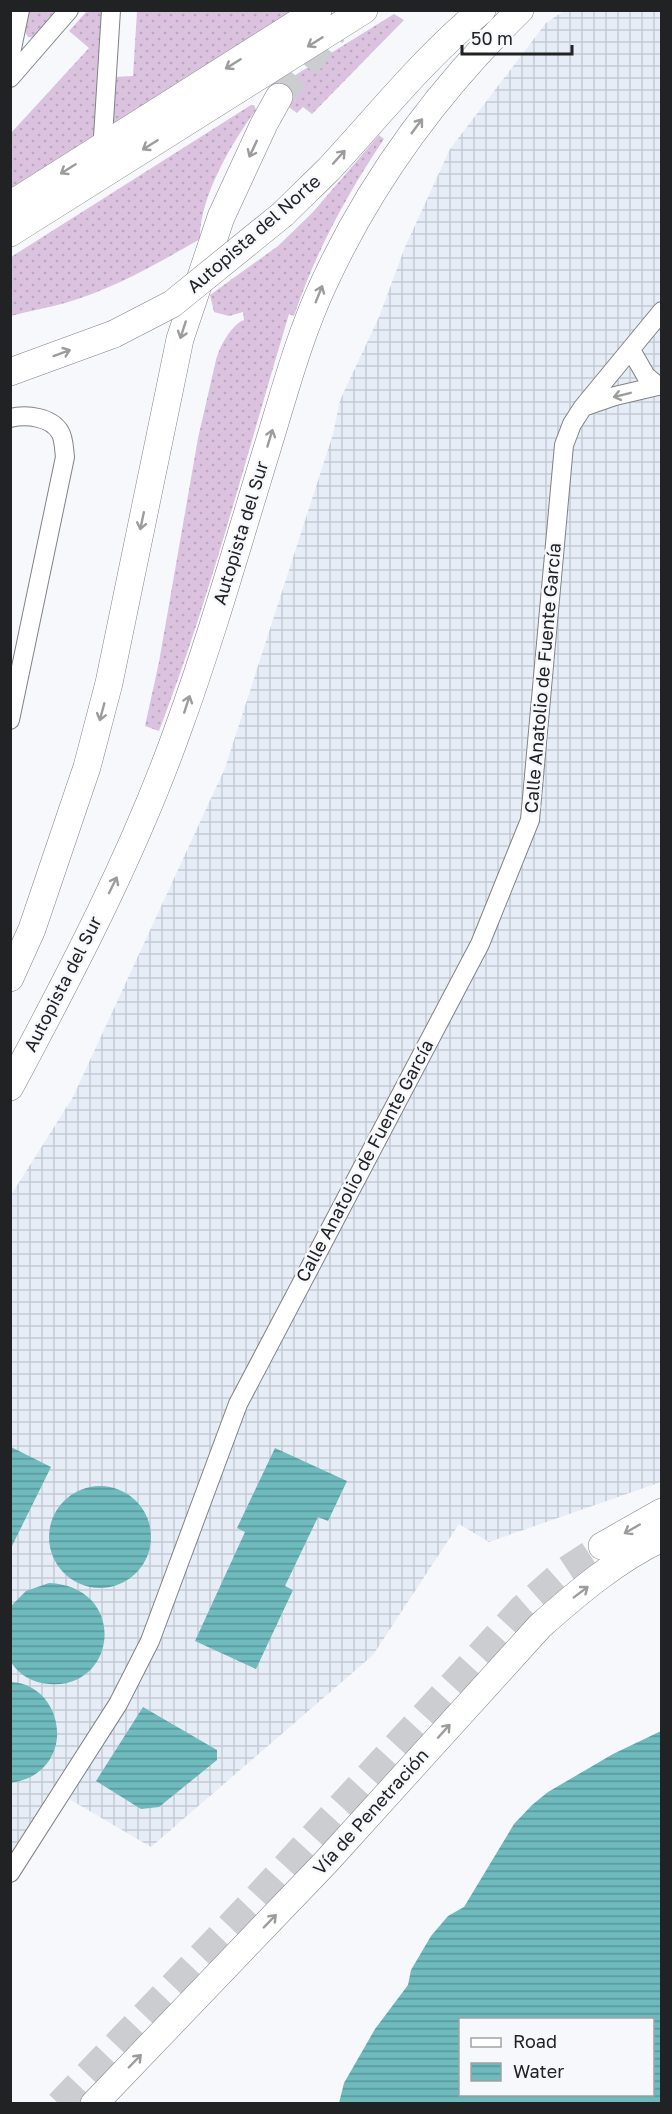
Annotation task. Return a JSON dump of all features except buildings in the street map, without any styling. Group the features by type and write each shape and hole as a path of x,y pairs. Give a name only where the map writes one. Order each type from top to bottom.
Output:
{"highway":[{"path":"10,206 318,10"},
{"path":"10,232 364,10"},
{"name":"Autopista del Norte","path":"10,372 114,334 172,304 283,214 328,170 415,74 482,10"},
{"name":"Autopista del Sur","path":"10,1087 73,968 133,845 177,732 298,349 322,285 353,224 418,125 463,69 520,10"},
{"path":"10,978 32,928 87,768 109,683 180,339 221,217 279,97"},
{"path":"602,1546 662,1512"},
{"name":"Vía de Penetración","path":"94,2103 326,1862 540,1626 596,1580 662,1538"}],"street":[{"path":"10,58 20,10"},
{"path":"10,78 69,10"},
{"path":"103,136 111,10"},
{"path":"16,33 25,42 38,47"},
{"name":"Calle Anatolio de Fuente García","path":"10,1873 118,1704 150,1641 238,1404 480,944 506,884 530,820 564,445 572,424 583,407 662,310"},
{"path":"631,350 646,376 660,385"},
{"path":"583,407 660,385"},
{"path":"10,418 21,415 48,420 61,433 65,457 10,720"}],"shaded area":[{"path":"26,11 61,11 35,38 28,37 24,30"},
{"path":"87,11 116,11 113,77 133,76 137,11 297,11 11,192 10,134 89,48 69,31"},
{"path":"564,11 661,11 661,1482 489,1542 459,1524 373,1655 151,1847 52,1789 11,1855 11,1195 73,1097 225,768 333,434 340,400 379,317 405,247 450,149 546,23"},
{"path":"394,14 404,20 312,114 303,107 297,113 268,92"},
{"path":"254,105 256,110 227,154 211,189 201,223 200,239 151,267 100,291 65,303 11,316 11,257"},
{"path":"379,135 384,139 357,181 333,225 294,316 289,314 212,576 178,680 159,731 145,726 159,662 198,438 216,360 227,337 235,326 244,320 243,312 229,316 214,312 210,295 278,246 313,212"}],"water":[{"path":"11,1447 51,1467 11,1548"},
{"path":"275,1448 347,1481 328,1521 318,1517 285,1586 293,1590 256,1669 195,1641 245,1532 237,1528"},
{"path":"100,1486 120,1490 136,1501 147,1517 151,1537 147,1557 136,1573 120,1584 100,1588 80,1584 64,1573 53,1557 49,1537 53,1517 64,1501 80,1490"},
{"path":"49,1583 75,1589 92,1601 102,1618 104,1637 100,1656 89,1671 72,1682 49,1684 37,1682 27,1678 11,1662 11,1606 26,1591"},
{"path":"11,1682 27,1685 40,1693 55,1718 57,1733 55,1748 48,1762 34,1775 11,1783"},
{"path":"143,1707 217,1750 217,1760 159,1807 141,1809 96,1781"},
{"path":"661,1731 661,2103 339,2103 344,2083 375,2029 408,1985 411,1970 431,1936 448,1916 464,1907 514,1824 548,1792 613,1754"}],"tunnel":[{"path":"279,97 334,32"},
{"path":"59,2104 256,1898 522,1608 564,1571 602,1546"}]}
